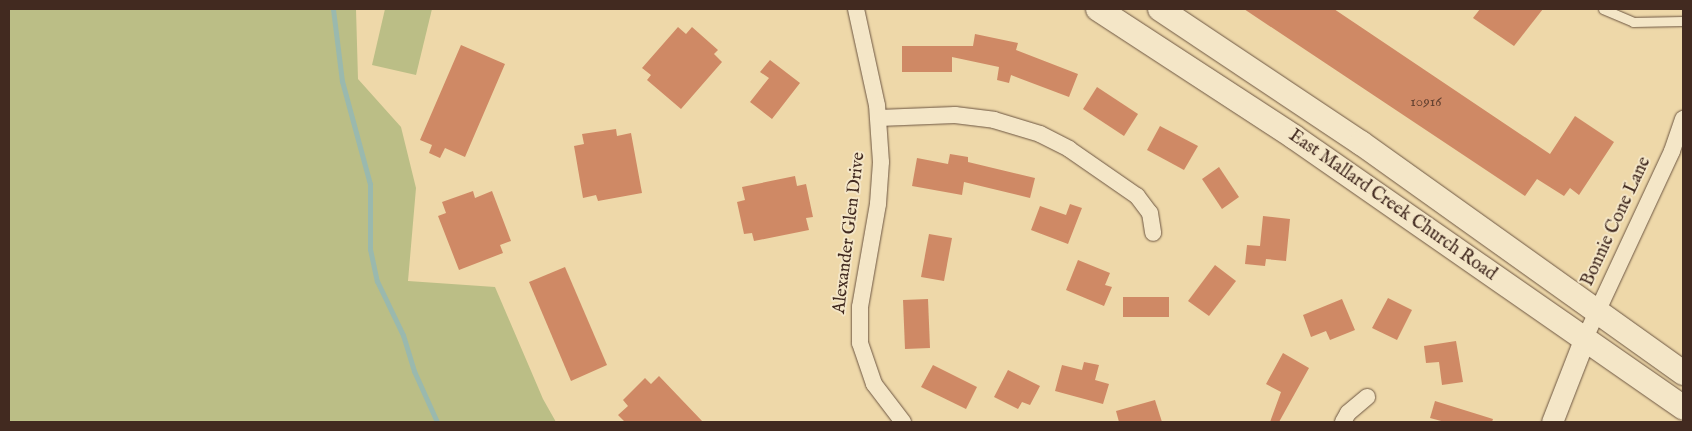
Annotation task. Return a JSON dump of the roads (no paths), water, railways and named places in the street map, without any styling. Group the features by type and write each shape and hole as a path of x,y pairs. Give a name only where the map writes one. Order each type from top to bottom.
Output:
{"main road":[{"name":"East Mallard Creek Church Road","path":"1098,9 1294,137 1683,407"},
{"name":"East Mallard Creek Church Road","path":"1160,9 1353,137 1683,373"}],"street":[{"name":"Alexander Glen Drive","path":"856,9 879,118 882,162 878,204 859,328 862,354 874,384 903,422"},
{"path":"879,118 917,114 955,115 994,120 1040,134 1069,149 1137,196 1150,213 1153,233"},
{"name":"Bonnie Cone Lane","path":"1584,340 1683,119"},
{"path":"1552,422 1584,340"},
{"path":"1343,422 1348,413 1367,397"}],"lane":[{"path":"1603,9 1633,22 1683,21"}],"waterway":[{"path":"333,9 342,81 370,184 370,249 377,281 403,335 414,371 437,422"}]}
